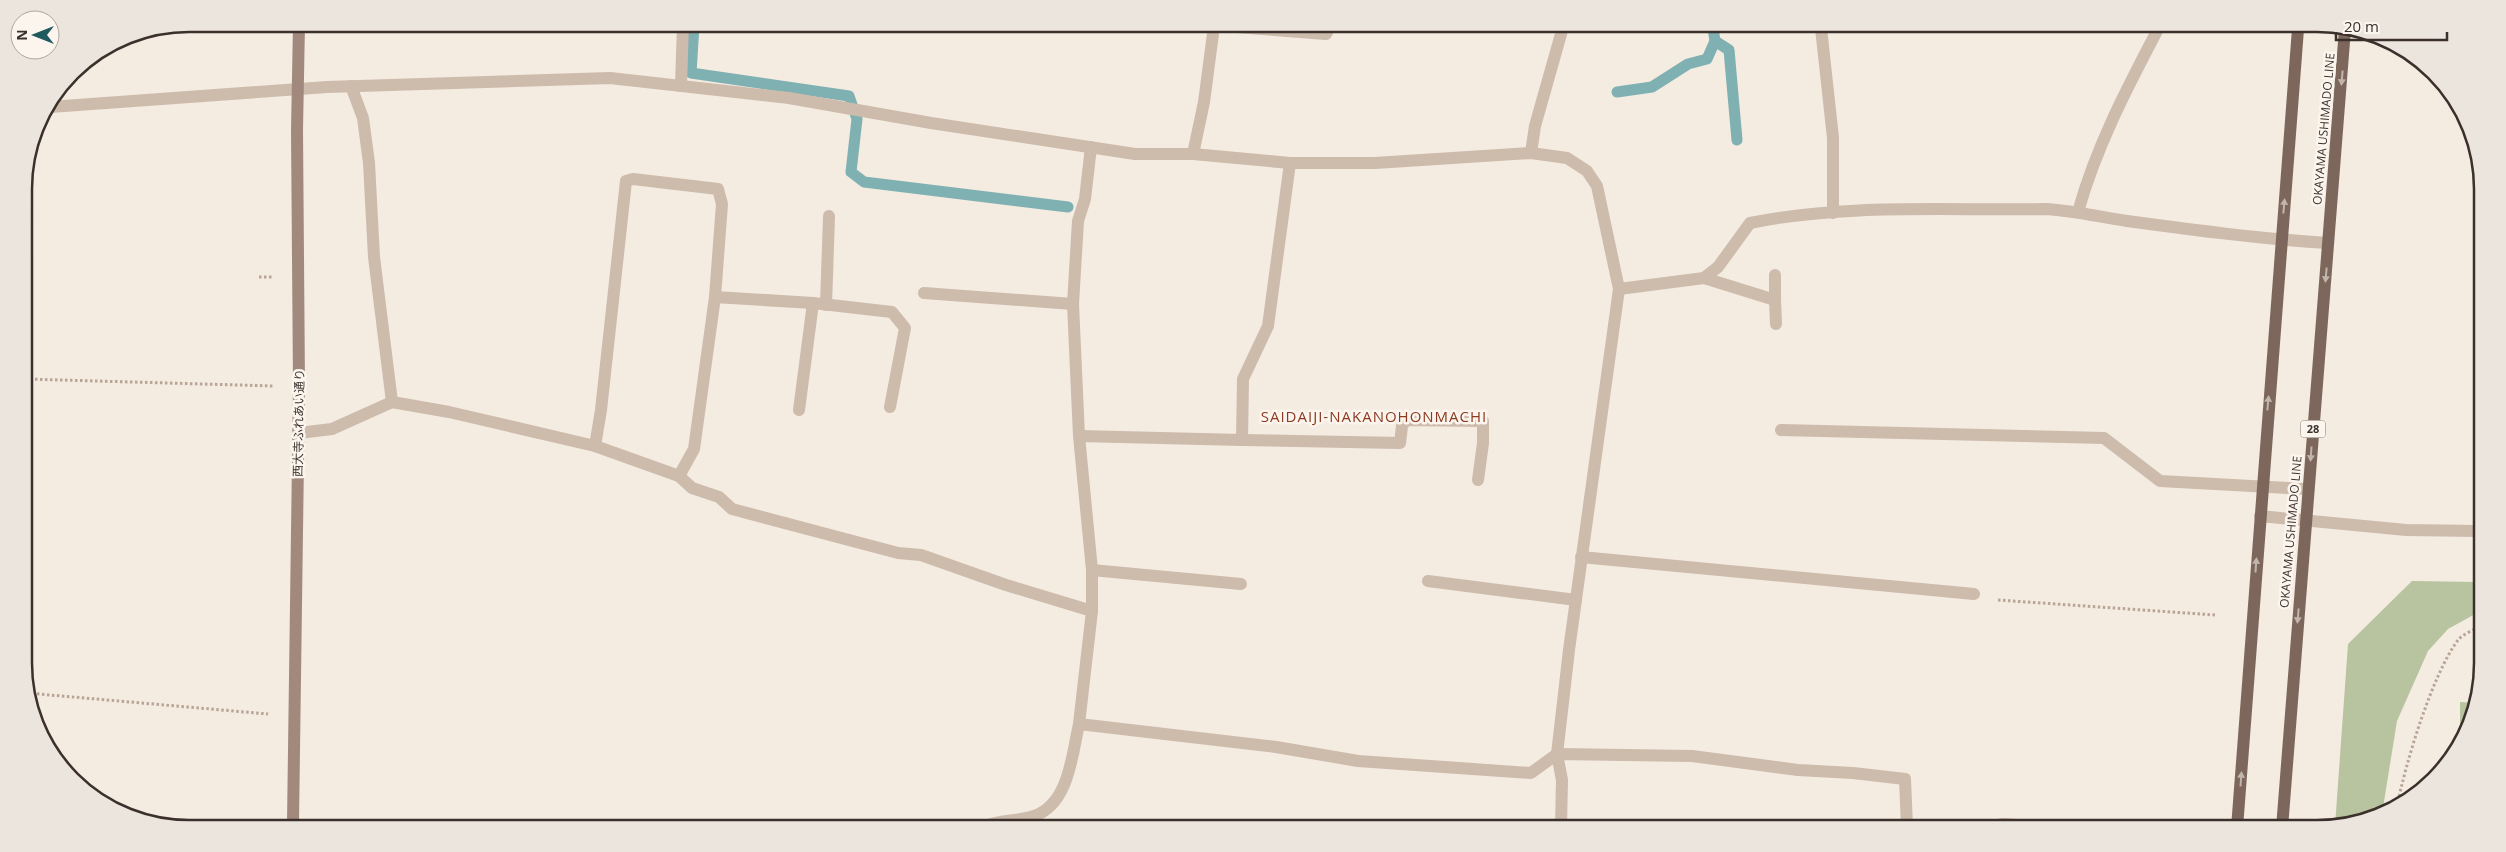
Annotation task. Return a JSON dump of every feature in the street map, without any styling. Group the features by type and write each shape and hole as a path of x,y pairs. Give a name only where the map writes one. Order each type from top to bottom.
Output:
{"main road":[{"path":"2238,819 2298,32"},
{"name":"OKAYAMA USHIMADO LINE","path":"2283,819 2345,36"}],"street":[{"path":"1306,32 1326,34 1327,32"},
{"path":"1531,153 1535,126 1561,32"},
{"path":"1821,32 1833,138 1833,212"},
{"path":"2078,212 2092,167 2126,91 2156,32"},
{"name":"西大寺ふれあい通り","path":"293,820 299,433 297,89 299,33"},
{"path":"681,86 683,33"},
{"path":"1193,154 1204,102 1213,33"},
{"path":"56,107 351,86 610,78 789,98 1135,154 1193,154 1290,163 1375,163 1531,153 1568,158 1587,170 1597,186 1619,289 1581,557 1557,754 1562,780 1561,819"},
{"path":"351,86 363,118 368,154 374,257 392,402"},
{"path":"1016,820 1034,816 1052,806 1064,785 1080,724 1092,611 1092,570 1080,436 1073,304 1078,221 1085,199 1091,148"},
{"path":"1242,440 1243,378 1268,326 1290,163"},
{"path":"594,446 601,410 626,181 633,179 718,190 722,204 715,297 694,449 679,476"},
{"path":"1704,278 1718,267 1750,223 1778,217 1833,212 2047,210 2078,212 2125,221 2281,240 2328,243"},
{"path":"826,305 829,216"},
{"path":"1775,275 1776,324"},
{"path":"1619,289 1704,278 1775,300"},
{"path":"924,294 1073,304"},
{"path":"715,297 813,303 892,312 905,328 890,407"},
{"path":"799,410 813,303"},
{"path":"299,433 332,429 392,402 449,412 594,446 679,476 692,488 718,497 732,509 889,551 921,555 1006,585 1092,611"},
{"path":"1080,436 1400,443 1402,426 1406,420 1482,421 1483,443 1478,480"},
{"path":"1781,430 2104,438 2160,480 2308,489"},
{"path":"2260,516 2406,530 2474,531"},
{"path":"1581,557 1974,594"},
{"path":"1092,570 1241,584"},
{"path":"1428,582 1576,600"},
{"path":"1080,724 1276,747 1358,761 1531,773 1557,754 1692,756 1798,770 1853,773 1905,779 1907,819"}],"path":[{"path":"33,379 299,386"},
{"path":"1974,594 1982,599 2216,615"},
{"path":"2400,795 2421,722 2445,661 2459,638 2474,630"},
{"path":"36,694 294,715"}],"green space":[{"path":"2412,581 2474,582 2474,615 2448,629 2428,651 2397,721 2384,804 2357,814 2336,818 2348,644"},
{"path":"2460,702 2468,702 2462,722 2460,726"}],"waterway":[{"path":"1617,92 1652,87 1688,64 1707,59 1715,41 1714,32"},
{"path":"694,33 691,73 849,96 857,119 851,172 864,182 1068,207"},
{"path":"1715,41 1729,50 1737,140"}],"district":[{"name":"SAIDAIJI-NAKANOHONMACHI","path":"1374,417"}]}
